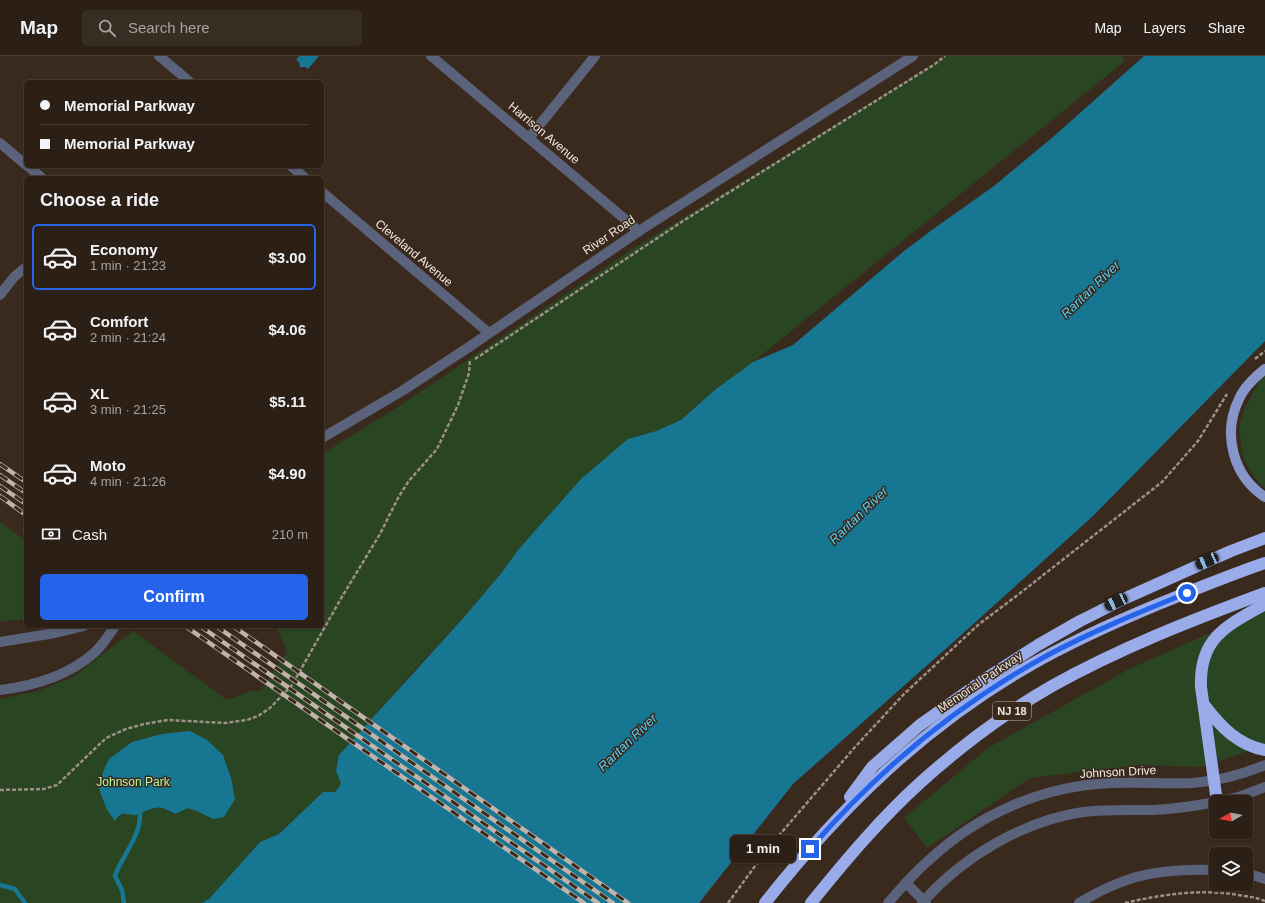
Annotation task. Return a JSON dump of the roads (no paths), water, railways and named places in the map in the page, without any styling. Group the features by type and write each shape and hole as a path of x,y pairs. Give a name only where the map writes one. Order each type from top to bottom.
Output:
{"highway":[{"path":"819,839 872,767 920,725 988,677 1058,633 1103,608 1184,571 1265,538"},
{"name":"Memorial Parkway","path":"765,903 819,839 875,780 910,749 959,711 1002,682 1048,655 1121,620 1206,585 1265,563"},
{"name":"NJ 18","path":"811,903 877,825 920,783 962,748 1009,714 1053,686 1101,661 1155,636 1265,593"},
{"path":"1216,795 1201,687 1204,659 1218,634 1249,612 1265,604"},
{"path":"1204,705 1222,727 1235,738 1252,747 1265,750"}],"main road":[{"path":"1265,370 1255,377 1239,399 1232,422 1231,435 1235,460 1240,470 1254,490 1265,497"}],"street":[{"path":"159,56 188,80"},
{"name":"Harrison Avenue","path":"431,56 639,230"},
{"path":"529,138 595,56"},
{"name":"River Road","path":"324,437 402,392 639,230 910,57"},
{"path":"0,143 24,163"},
{"path":"30,168 40,176"},
{"path":"293,168 303,176"},
{"name":"Cleveland Avenue","path":"324,194 490,333"},
{"path":"0,295 14,277 24,269"},
{"path":"0,642 76,628"},
{"path":"0,690 52,678 71,668 95,653 114,628"},
{"name":"Johnson Drive","path":"888,903 928,860 953,840 993,815 1030,798 1061,790 1096,784 1179,783 1214,780 1240,774 1265,765"},
{"path":"1244,795 1265,787"},
{"path":"906,883 924,902 952,874 988,848 1016,833 1056,817 1084,812 1171,808 1209,803"},
{"path":"1079,903 1107,888 1136,877 1168,871 1209,870"},
{"path":"1253,875 1265,879"}],"water":[{"path":"299,56 319,56 308,69 305,67 300,67 299,62 296,60"},
{"name":"Raritan River","path":"1144,56 1265,56 1265,341 1093,516 793,784 699,903 202,903 209,899 260,842 279,834 323,792 335,792 341,784 336,771 339,755 465,616 503,571 518,550 582,478 628,439 656,431 681,420 716,389 753,362 793,345 904,251 994,186 1053,137"},
{"path":"190,731 207,740 223,755 231,778 235,799 224,817 213,819 188,808 175,814 164,808 158,807 137,815 122,814 115,821 107,810 99,789 103,772 109,759 132,742 162,734"}],"waterway":[{"path":"124,903 122,890 115,876 138,830 140,813"},
{"path":"0,885 15,889 25,903"}],"railway":[{"path":"0,464 24,481"},
{"path":"0,475 24,492"},
{"path":"0,486 24,503"},
{"path":"0,496 24,514"},
{"path":"188,628 584,903"},
{"path":"203,628 598,903"},
{"path":"219,628 613,903"},
{"path":"236,628 628,903"}],"park label":[{"name":"Johnson Park","path":"133,782"}]}
